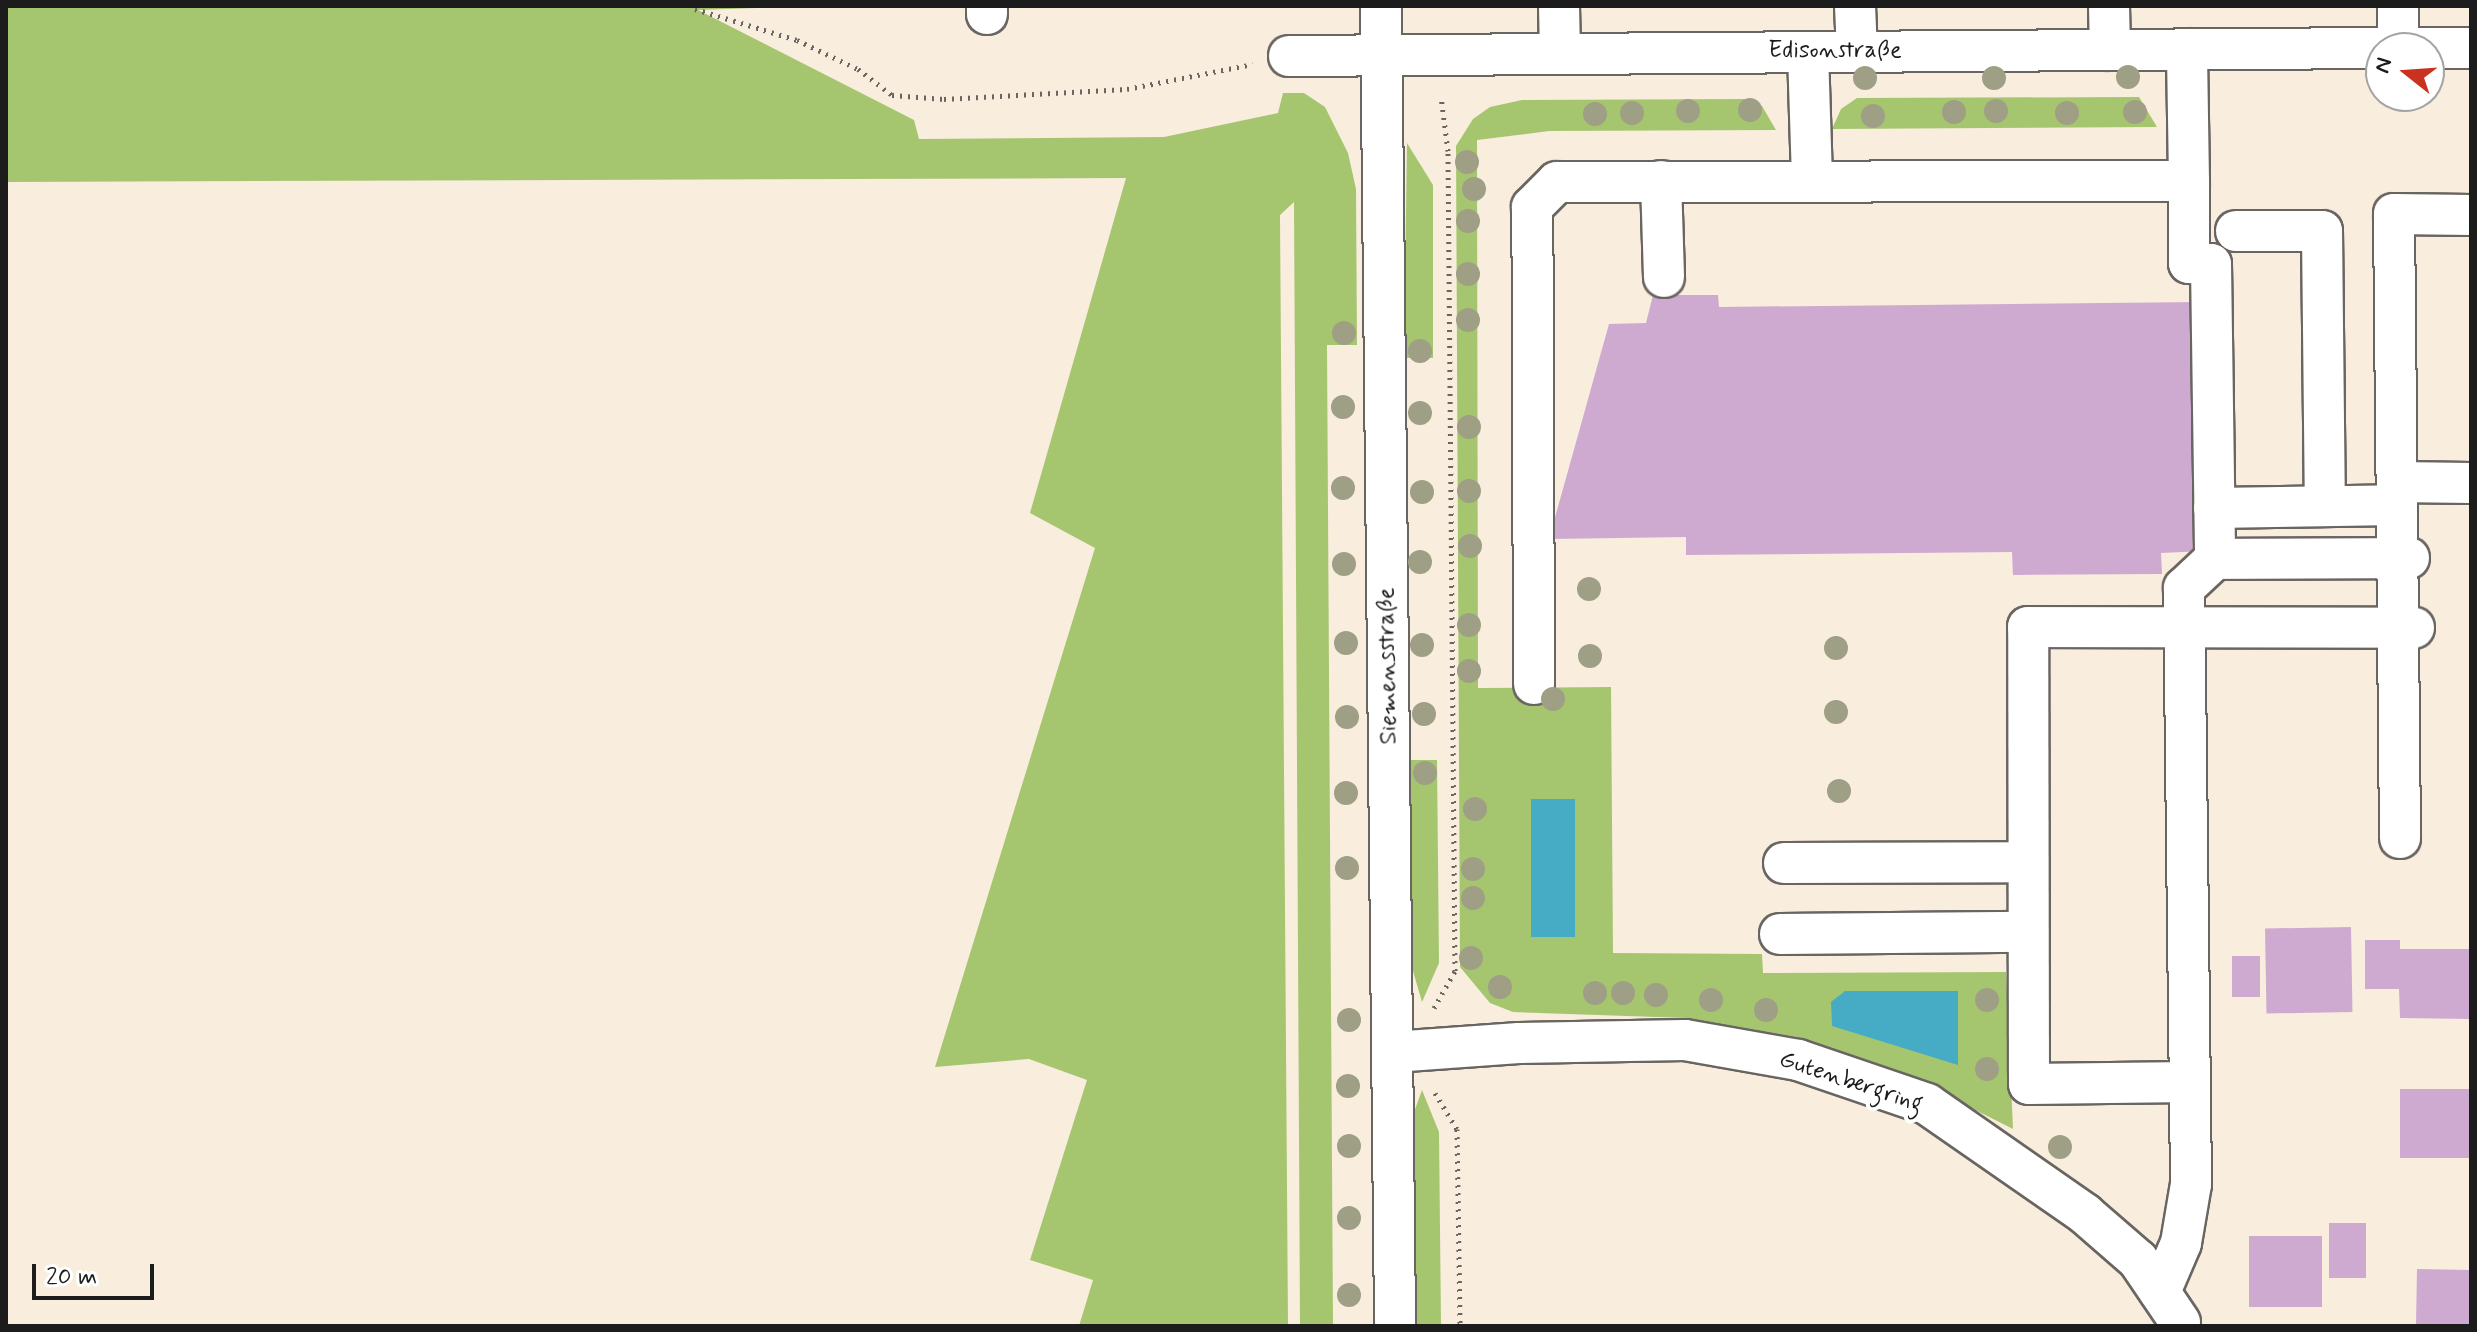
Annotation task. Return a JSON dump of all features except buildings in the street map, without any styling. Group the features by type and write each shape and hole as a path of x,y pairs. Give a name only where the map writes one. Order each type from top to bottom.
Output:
{"street":[{"name":"Siemensstraße","path":"1381,6 1395,1326"},
{"path":"1559,6 1560,53"},
{"path":"1855,6 1857,51"},
{"path":"2109,6 2110,50"},
{"path":"2398,6 2398,32"},
{"name":"Edisonstraße","path":"1289,56 1380,58 1560,53 2365,48"},
{"path":"2445,48 2471,48"},
{"path":"2187,49 2189,263 2211,264 2215,559"},
{"path":"1808,52 1812,180"},
{"path":"1661,181 1664,277"},
{"path":"1534,684 1532,207 1557,182 2189,181"},
{"path":"2400,838 2406,628 2397,494 2394,214 2471,215"},
{"path":"2236,231 2322,231 2325,506"},
{"path":"2214,508 2325,506 2471,483"},
{"path":"2403,558 2215,559 2184,588 2185,631 2190,1082 2029,1084 2028,627 2185,631 2406,628"},
{"path":"1784,863 2028,862"},
{"path":"1780,934 2028,932"},
{"name":"Gutenbergring","path":"1393,1052 1685,1040 1798,1060 1927,1104 2085,1214 2138,1260 2170,1307 2191,1184 2190,1082"}],"path":[{"path":"695,9 797,40 858,69 892,95 944,99 1127,89 1289,56"},
{"path":"1441,97 1448,151 1455,971 1433,1009 1433,1048 1434,1092 1457,1129 1460,1326"}],"green space":[{"path":"6,6 810,6 698,10 914,120 919,139 1164,137 1278,113 1283,93 1304,93 1325,107 1348,153 1356,189 1357,345 1327,345 1333,1326 1300,1326 1294,202 1280,215 1288,1326 1079,1326 1093,1280 1030,1260 1087,1080 1029,1059 935,1067 1095,548 1030,513 1126,178 6,182"},
{"path":"2139,97 2157,127 1832,129 1841,109 1857,98"},
{"path":"1744,99 1762,106 1776,130 1549,131 1477,140 1478,688 1611,687 1613,953 1762,954 1763,973 2006,972 2013,1129 1926,1085 1802,1038 1686,1018 1513,1012 1490,1003 1460,967 1456,146 1473,119 1490,107 1522,100"},
{"path":"1407,143 1433,185 1433,358 1404,358"},
{"path":"1407,760 1437,760 1439,963 1422,1002 1411,964"},
{"path":"1422,1090 1439,1132 1441,1326 1411,1326 1408,1129"}],"water":[{"path":"1531,799 1575,799 1575,937 1531,937"},
{"path":"1845,991 1958,991 1958,1065 1832,1026 1831,1002"}]}
